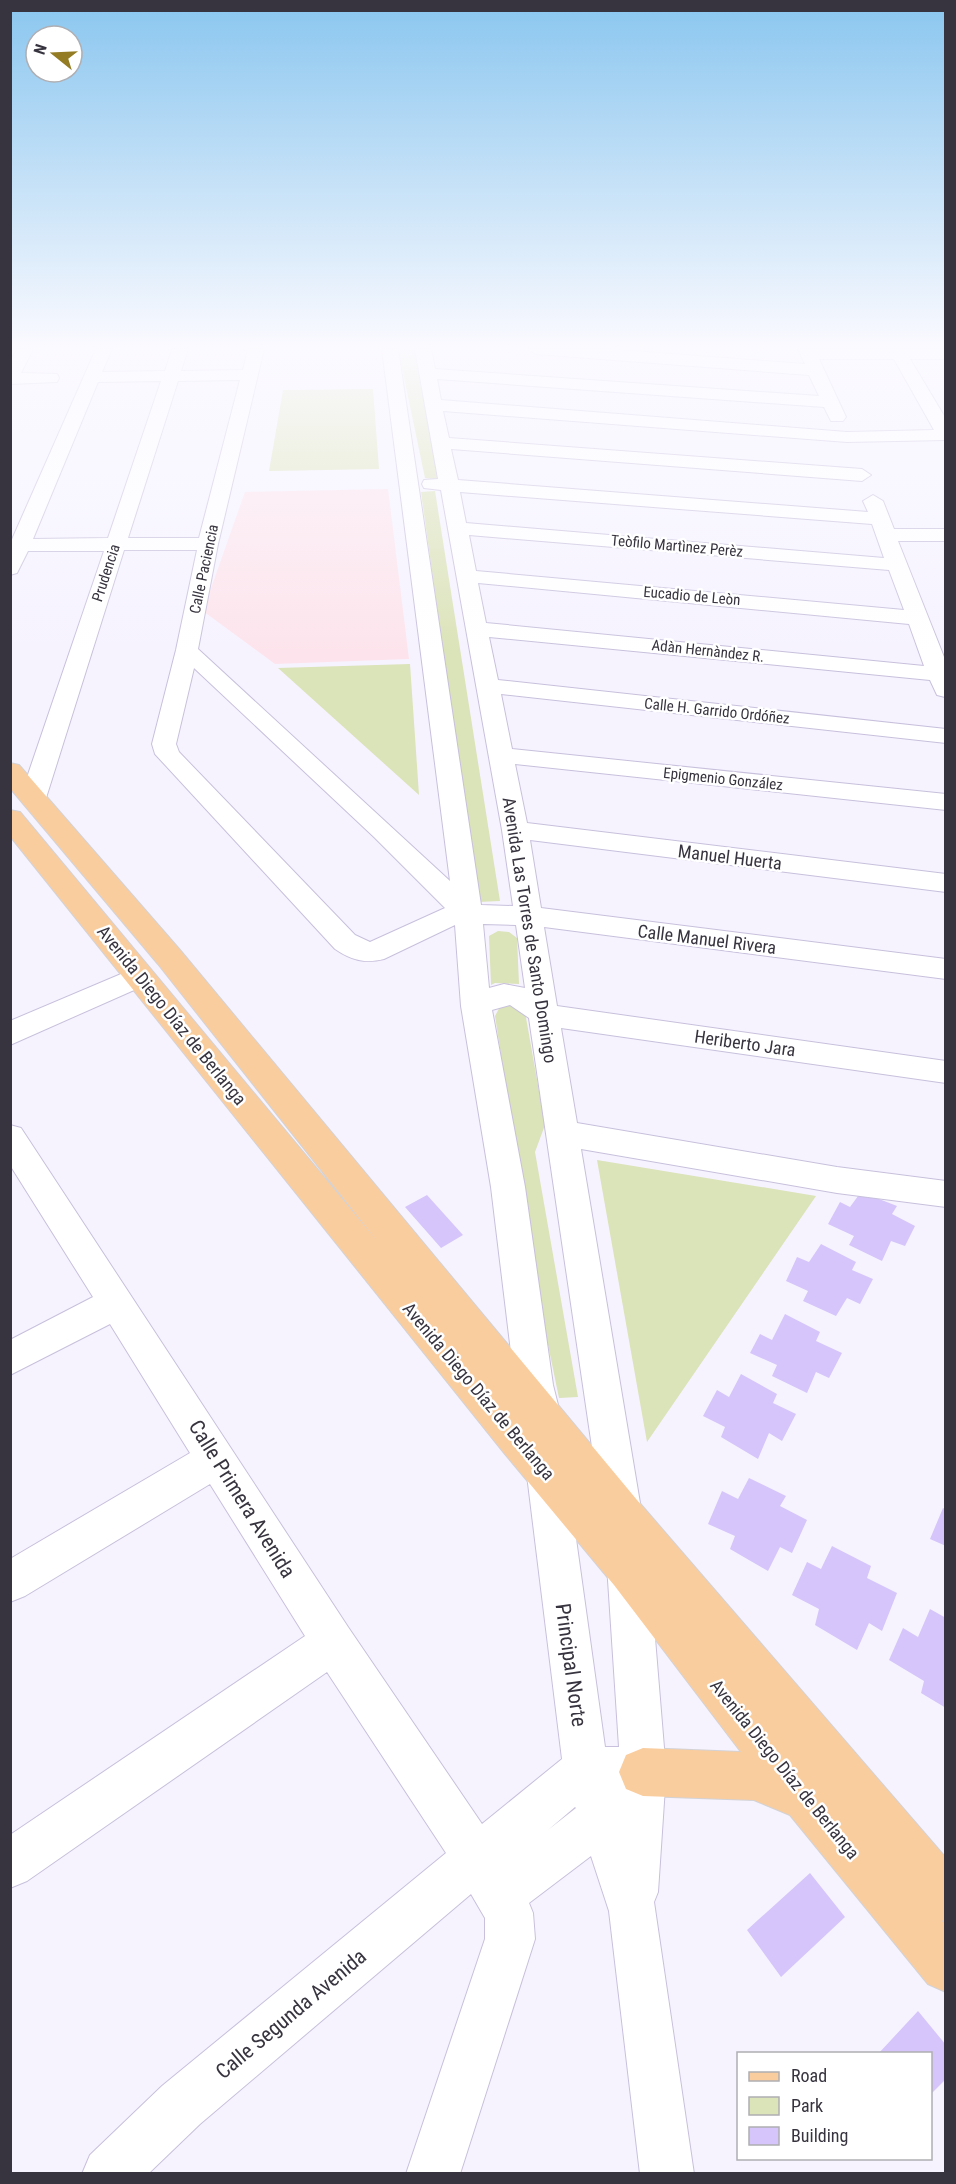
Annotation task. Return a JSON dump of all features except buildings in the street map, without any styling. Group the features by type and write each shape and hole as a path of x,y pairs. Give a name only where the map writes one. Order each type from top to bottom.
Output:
{"main road":[{"name":"Avenida Diego Díaz de Berlanga","path":"10,771 22,808 141,976 628,1570 808,1800 945,1966"},
{"name":"Avenida Diego Díaz de Berlanga","path":"22,808 169,957 439,1291 541,1411 622,1514 945,1898"},
{"path":"643,1772 754,1776 770,1780 808,1800"}],"street":[{"path":"10,568 60,451"},
{"name":"Prudencia","path":"22,808 146,451"},
{"name":"Calle Paciencia","path":"231,451 164,744 167,754 345,942 358,951 374,952 466,912"},
{"path":"404,451 466,912 476,1006 508,1187 534,1385 541,1411"},
{"name":"Avenida Las Torres de Santo Domingo","path":"443,451 515,830 622,1514"},
{"path":"545,451 862,475"},
{"path":"852,451 917,618 941,672"},
{"path":"409,484 450,485 945,535"},
{"name":"Teòfilo Martìnez Perèz","path":"457,528 898,565"},
{"path":"20,545 208,544"},
{"name":"Eucadio de Leòn","path":"467,576 917,618"},
{"name":"Adàn Hernàndez R.","path":"478,629 941,672"},
{"path":"187,650 383,831 466,912"},
{"name":"Calle H. Garrido Ordóñez","path":"488,686 945,736"},
{"name":"Epigmenio González","path":"500,755 945,802"},
{"name":"Manuel Huerta","path":"515,830 945,883"},
{"name":"Calle Manuel Rivera","path":"466,912 529,916 945,969"},
{"path":"10,1034 141,976"},
{"path":"476,1006 491,997 506,993 524,997 545,1015"},
{"name":"Heriberto Jara","path":"545,1015 945,1072"},
{"path":"561,1133 837,1180 945,1194"},
{"name":"Calle Primera Avenida","path":"17,1162 115,1303 217,1458 333,1642 489,1877 511,1919 510,1939 432,2174"},
{"path":"10,1359 115,1303"},
{"name":"Principal Norte","path":"541,1411 570,1670 586,1768 633,1911 667,2174"},
{"path":"10,1582 217,1458"},
{"name":"Principal Norte","path":"622,1514 643,1772 633,1911"},
{"path":"10,1864 333,1642"},
{"path":"586,1768 643,1772"},
{"name":"Calle Segunda Avenida","path":"489,1877 586,1768"},
{"name":"Calle Segunda Avenida","path":"109,2174 181,2105 489,1877 603,1817 643,1772"}],"shaded area":[{"path":"388,489 409,659 275,664 203,611 245,492"}],"green space":[{"path":"272,451 378,451 379,469 269,471"},
{"path":"419,451 433,451 437,479 425,478"},
{"path":"435,491 500,901 478,902 421,492"},
{"path":"410,664 419,795 278,668"},
{"path":"498,931 509,932 517,938 519,984 495,983 491,985 489,936"},
{"path":"507,1002 525,1012 545,1125 535,1152 578,1397 559,1398 540,1306 495,1016 502,1003"},
{"path":"597,1160 816,1196 647,1442"}]}
